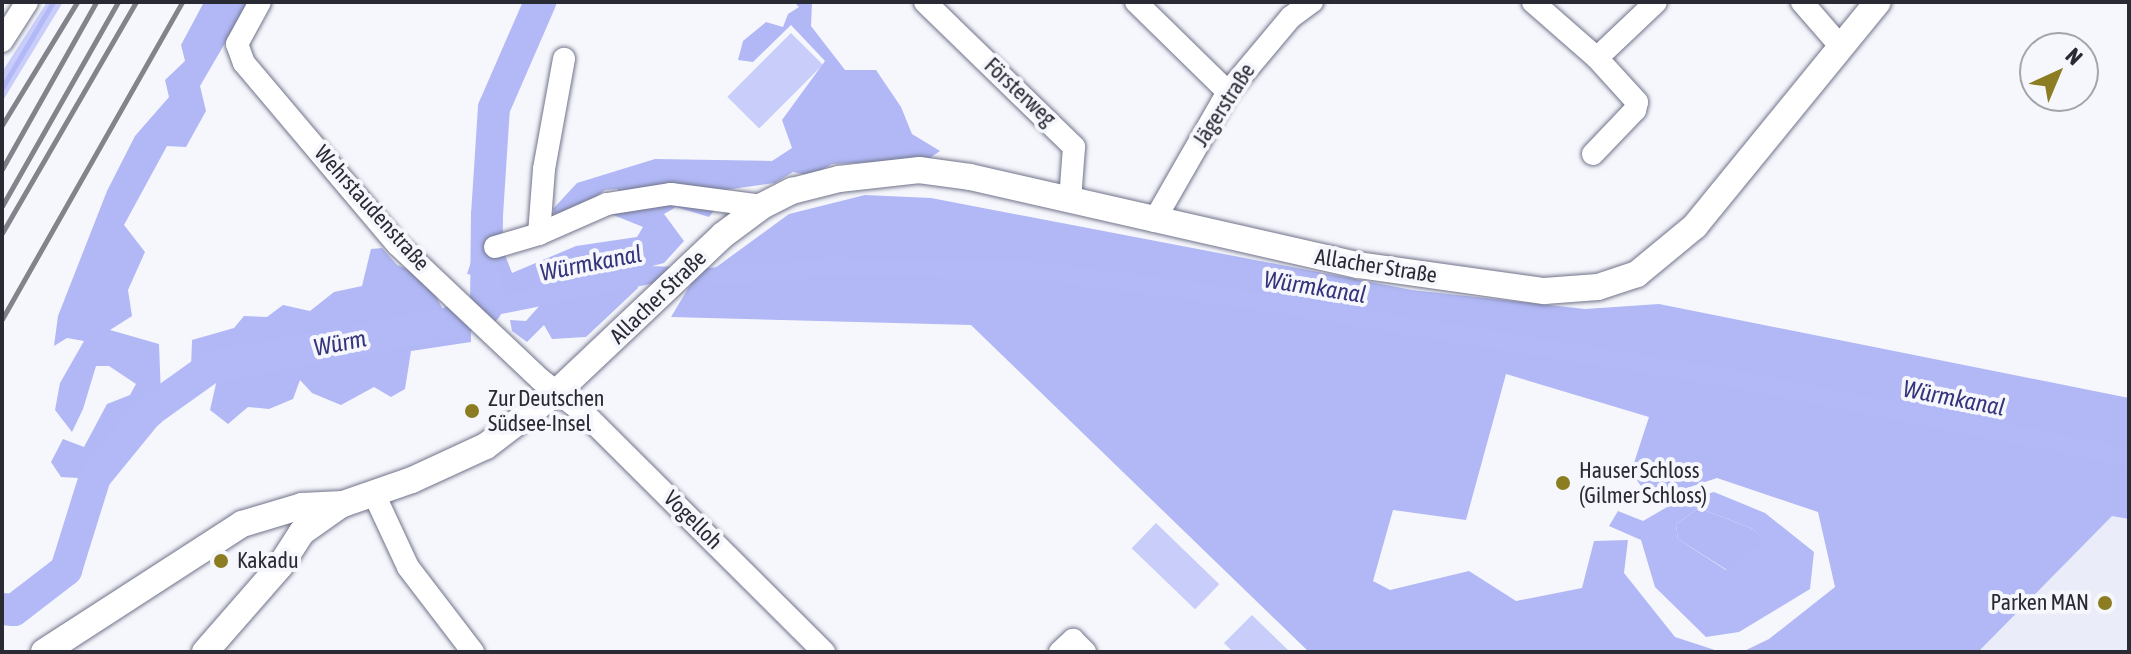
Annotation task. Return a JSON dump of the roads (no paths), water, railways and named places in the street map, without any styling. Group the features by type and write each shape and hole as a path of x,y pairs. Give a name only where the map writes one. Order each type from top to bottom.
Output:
{"street":[{"path":"2,41 27,2"},
{"name":"Wehrstaudenstraße","path":"260,2 237,44 244,63 398,245 557,392"},
{"name":"Försterweg","path":"925,2 1074,147 1070,200"},
{"path":"1136,2 1228,92"},
{"name":"Jägerstraße","path":"1154,221 1228,92 1291,17 1312,2"},
{"path":"1533,2 1597,58 1637,102 1635,110 1593,154"},
{"path":"1597,58 1656,2"},
{"path":"1802,2 1841,47"},
{"name":"Allacher Straße","path":"343,504 466,457 557,392 700,255 762,206 792,191 839,179 919,170 970,177 1154,221 1389,270 1544,291 1606,285 1637,274 1695,226 1878,2"},
{"path":"539,234 544,169 564,59"},
{"path":"495,247 539,234 607,204 671,194 762,206"},
{"name":"Vogelloh","path":"557,392 674,501 824,652"},
{"path":"374,494 408,567 473,652"},
{"path":"44,652 242,524 302,506 343,504"},
{"path":"205,652 280,566 302,532 343,504"},
{"path":"1060,652 1073,640 1085,652"}],"waterway":[{"path":"2,88 53,2"},
{"name":"Würm","path":"2,609 14,610 66,570 95,477 148,412 211,367 446,324 486,308 487,215 494,108 540,2"},
{"name":"Würmkanal","path":"486,308 649,275 708,277 829,267 1029,270 1187,290 1725,377 2129,457"}],"railway":[{"path":"2,125 77,2"},
{"path":"2,169 96,2"},
{"path":"2,206 118,2"},
{"path":"2,233 136,2"},
{"path":"2,319 182,2"}],"place":[{"name":"Zur Deutschen Südsee-Insel","path":"472,411"},
{"name":"Hauser Schloss (Gilmer Schloss)","path":"1563,483"},
{"name":"Kakadu","path":"221,561"},
{"name":"Parken MAN","path":"2105,603"}]}
